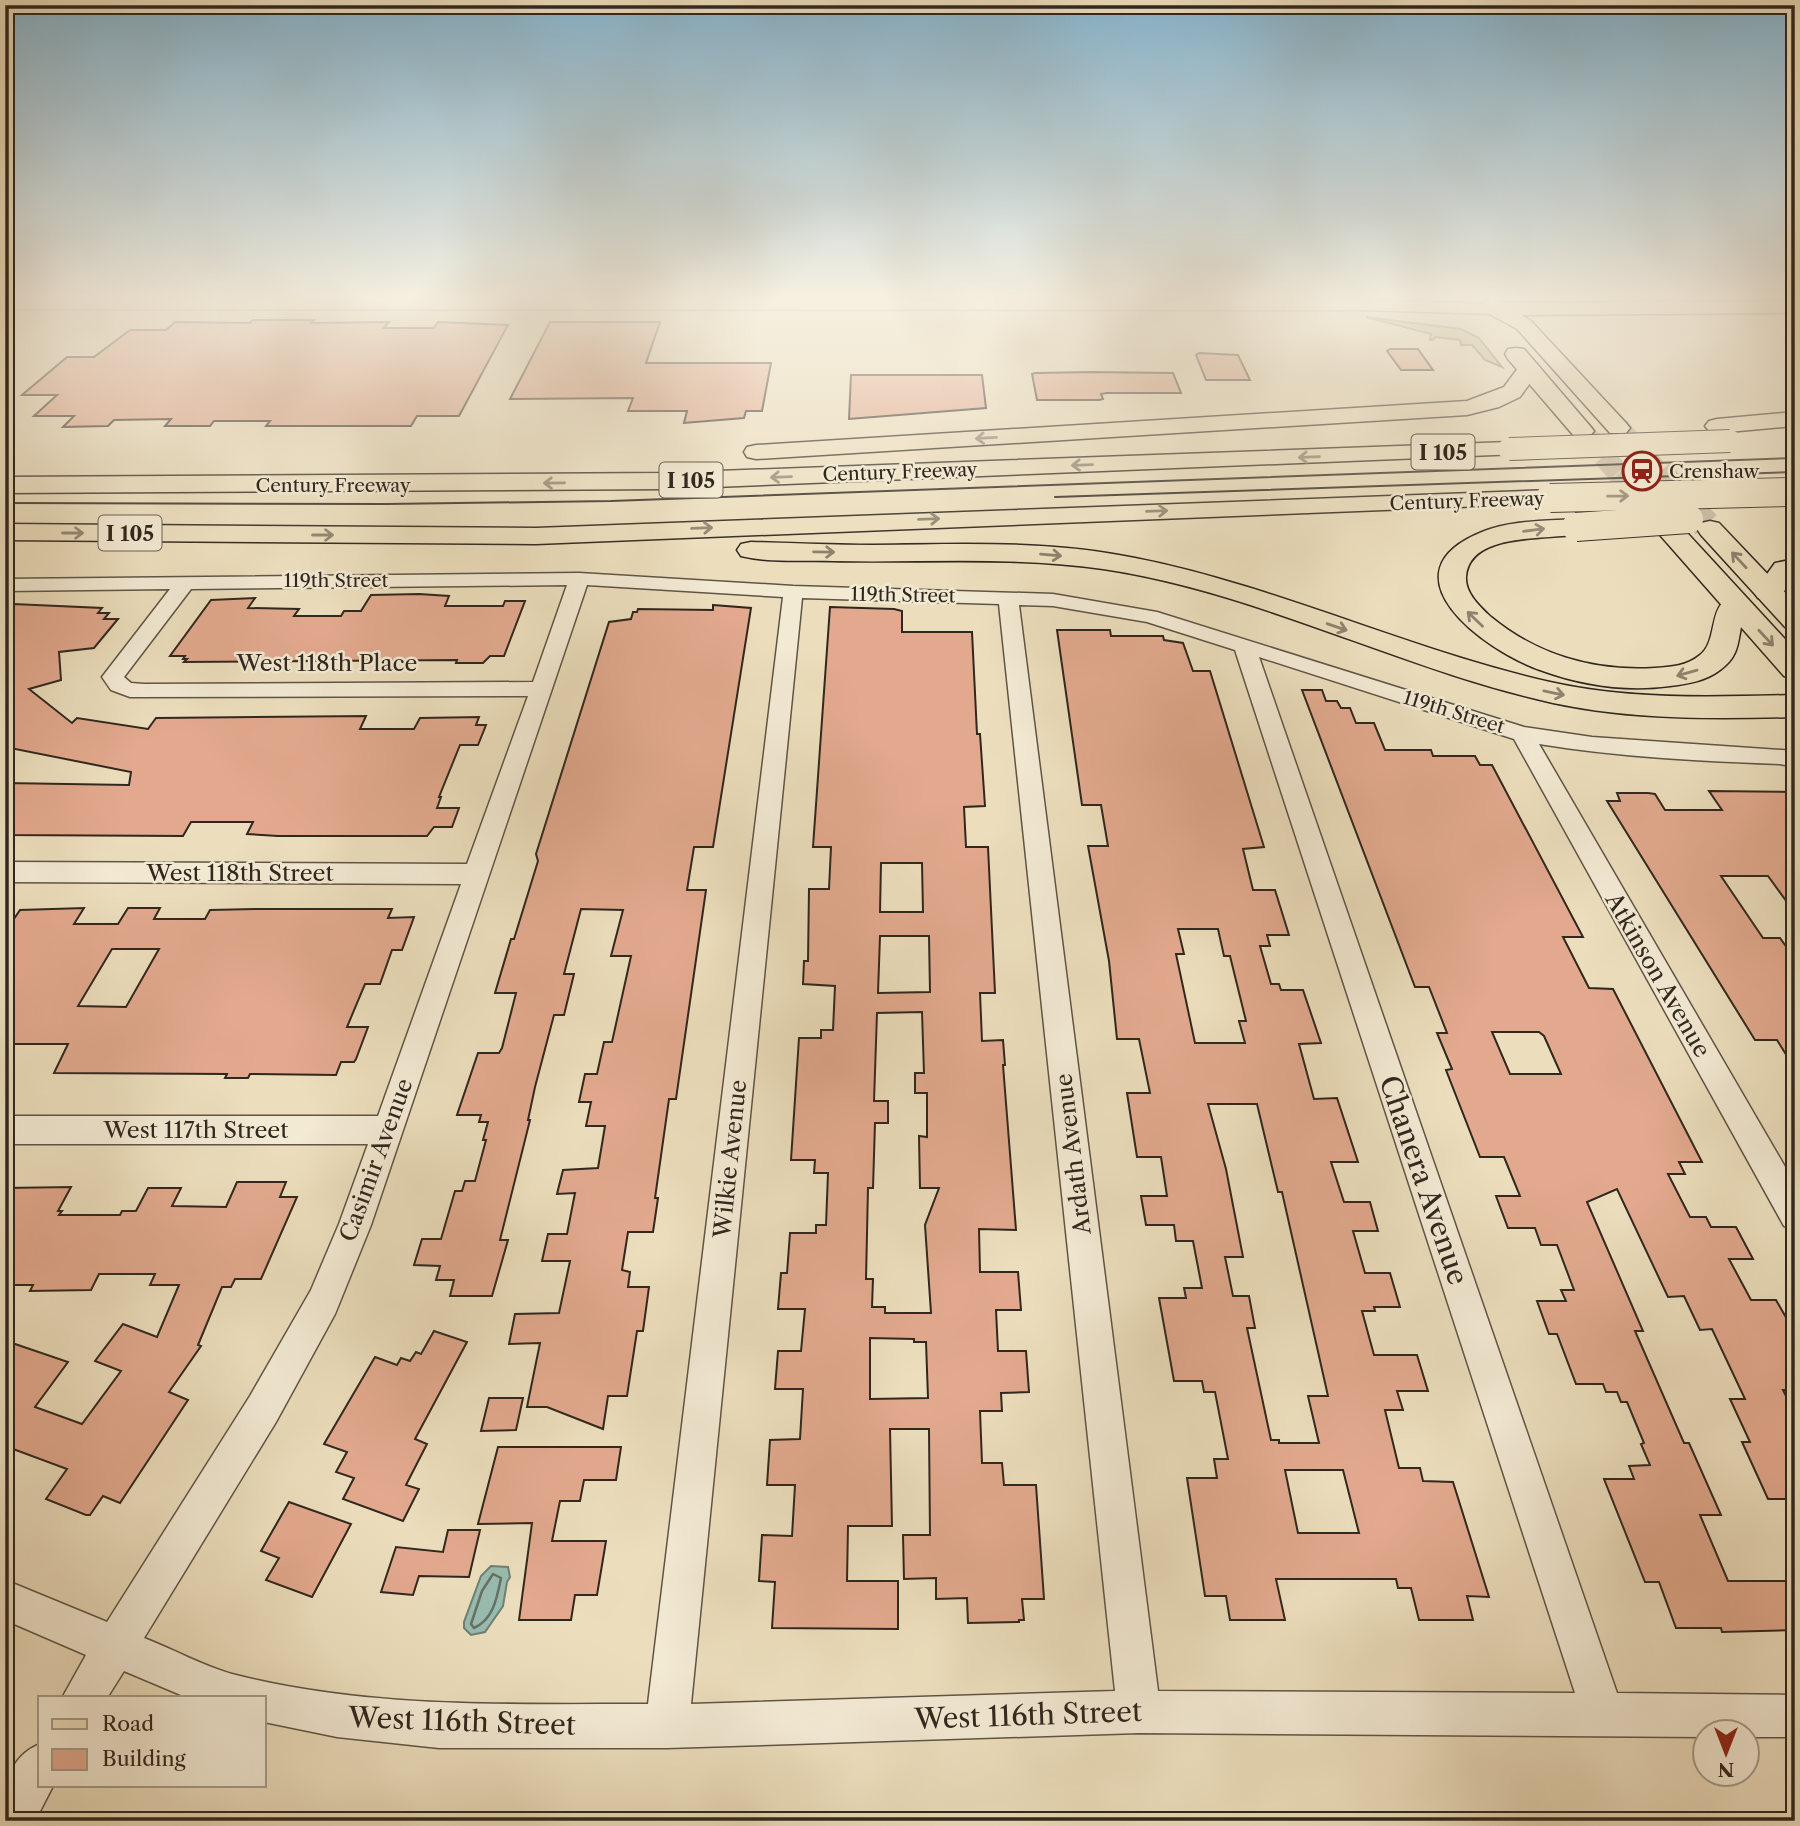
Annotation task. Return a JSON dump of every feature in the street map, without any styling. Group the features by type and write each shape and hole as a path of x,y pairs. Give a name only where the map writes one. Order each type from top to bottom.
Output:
{"main road":[{"path":"738,453 1460,408 1501,399 1512,392 1520,381"},
{"path":"1540,381 1582,430"},
{"path":"1575,381 1618,428"},
{"path":"1723,433 1795,419"},
{"name":"Century Freeway","path":"5,485 665,481 1377,454 1723,433 1795,439"},
{"path":"155,486 655,457"},
{"name":"Century Freeway","path":"5,532 536,536 1550,498 1794,498"},
{"path":"1737,607 1728,616 1724,647 1713,664 1687,675 1650,679 1607,677 1569,670 1505,643 1478,624 1461,605 1450,582 1454,564 1462,551 1493,536 1794,498"},
{"path":"1668,529 1795,669"},
{"path":"1710,529 1795,621"},
{"path":"536,536 628,547 871,553 985,550 1090,559 1181,576 1435,660 1552,693 1657,708 1795,706"},
{"path":"1768,592 1785,569 1795,567"}],"street":[{"name":"119th Street","path":"5,585 579,579 793,592 1008,597 1096,605 1136,613 1244,645 1522,734 1592,745 1670,752 1788,757"},
{"name":"Casimir Avenue","path":"84,1696 262,1409 323,1302 355,1225 579,579"},
{"name":"West 118th Place","path":"187,581 113,677 116,685 125,690 144,691 539,689"},
{"name":"Wilkie Avenue","path":"667,1726 793,592"},
{"name":"Ardath Avenue","path":"1008,597 1139,1712"},
{"name":"Chanera Avenue","path":"1244,645 1603,1714"},
{"name":"Atkinson Avenue","path":"1522,734 1795,1215"},
{"name":"West 118th Street","path":"5,873 476,874"},
{"name":"West 117th Street","path":"5,1130 387,1130"},
{"path":"5,1600 237,1696"},
{"name":"West 116th Street","path":"266,1701 337,1716 439,1726 667,1726 1139,1712 1795,1716"},
{"path":"10,1821 38,1770"}],"water":[{"path":"491,1566 508,1567 510,1577 503,1606 485,1632 471,1635 464,1628 464,1622 481,1576"}],"building":[{"path":"38,381 478,381 459,416 417,416 411,426 266,426 270,421 214,421 210,426 165,426 171,419 114,420 108,426 63,427 74,416 34,416 57,395 22,395"},
{"path":"519,381 768,381 762,411 746,411 744,418 684,423 687,411 628,411 633,398 510,399"},
{"path":"851,381 983,381 986,408 849,419"},
{"path":"1033,381 1176,381 1181,393 1107,393 1101,394 1103,399 1099,400 1037,400"},
{"path":"371,595 449,596 445,606 503,606 505,601 525,601 504,656 490,656 483,663 456,663 457,660 184,662 187,659 183,659 185,656 170,656 211,600 255,598 248,608 299,609 294,616 341,616 344,611 361,611"},
{"path":"13,604 102,608 98,613 109,613 104,619 118,619 94,648 59,652 61,680 29,689 72,723 77,718 148,729 156,718 366,716 360,729 414,729 420,718 479,717 476,725 486,725 478,745 460,745 439,797 437,808 459,808 452,827 434,827 427,836 278,836 247,834 253,822 191,822 183,836 5,835 5,783 129,785 131,772 5,747 5,612"},
{"path":"713,605 751,608 713,847 694,847 687,890 706,890 676,1099 669,1099 653,1232 628,1232 622,1270 630,1272 628,1287 649,1287 643,1331 637,1331 627,1396 608,1396 603,1429 547,1407 527,1407 540,1343 509,1344 515,1314 559,1313 570,1261 542,1261 548,1234 567,1234 575,1193 557,1194 563,1170 598,1168 605,1126 586,1126 591,1102 579,1102 585,1074 597,1074 604,1042 612,1042 631,956 611,956 623,910 581,909 564,974 574,974 564,1015 554,1015 535,1087 530,1120 500,1240 508,1240 492,1296 450,1296 454,1280 436,1280 440,1266 414,1265 422,1239 441,1239 455,1191 462,1191 465,1181 475,1181 488,1122 479,1122 481,1115 457,1115 478,1053 499,1053 502,1048 516,993 495,993 538,861 536,854 609,622 631,619 633,612 638,609 713,610"},
{"path":"830,607 902,611 902,632 972,632 977,734 980,734 985,806 964,807 966,847 988,847 995,993 980,993 982,1041 1003,1040 1016,1230 979,1229 980,1272 1018,1272 1021,1310 996,1310 998,1351 1026,1351 1029,1392 1001,1393 1002,1411 980,1411 982,1463 1002,1463 1004,1485 1036,1485 1044,1599 1022,1599 1024,1620 1019,1622 968,1623 967,1598 936,1599 936,1578 904,1579 903,1535 930,1535 929,1429 890,1429 892,1526 848,1526 847,1581 898,1581 898,1629 772,1628 775,1582 759,1581 762,1535 792,1536 795,1485 767,1485 770,1440 800,1439 803,1389 775,1389 778,1351 801,1351 805,1309 778,1309 781,1273 787,1273 790,1233 816,1233 816,1225 826,1225 828,1173 814,1173 815,1160 791,1160 799,1038 821,1038 821,1030 833,1030 835,986 803,984 804,961 808,961 809,889 829,889 831,847 813,847","holes":["881,863 922,863 923,912 880,912","880,936 929,936 930,992 878,993","922,1012 924,1073 915,1073 915,1093 927,1093 927,1137 919,1136 920,1188 939,1188 925,1225 931,1313 885,1313 885,1307 872,1307 873,1279 866,1279 868,1188 873,1188 875,1123 888,1123 888,1101 874,1101 877,1013","870,1338 914,1339 914,1342 926,1342 928,1398 870,1399"]},
{"path":"1057,630 1110,630 1111,636 1163,636 1164,640 1183,643 1193,671 1210,671 1264,847 1243,849 1253,890 1275,890 1289,935 1267,935 1270,946 1260,946 1271,984 1279,984 1281,990 1303,990 1321,1043 1299,1044 1314,1099 1337,1098 1358,1162 1331,1162 1344,1202 1370,1202 1378,1231 1353,1231 1365,1273 1390,1273 1400,1307 1374,1307 1375,1311 1362,1311 1374,1355 1417,1355 1428,1391 1397,1391 1403,1410 1385,1410 1399,1468 1420,1468 1423,1481 1453,1482 1489,1597 1467,1596 1473,1620 1419,1620 1411,1588 1398,1588 1396,1579 1276,1579 1285,1620 1230,1620 1226,1596 1205,1596 1187,1478 1217,1478 1214,1459 1228,1459 1215,1392 1204,1392 1202,1381 1174,1381 1159,1298 1186,1298 1184,1288 1202,1288 1193,1241 1176,1241 1174,1225 1146,1225 1141,1196 1167,1196 1161,1157 1137,1157 1127,1093 1150,1093 1139,1039 1117,1039 1109,961 1088,846 1108,846 1101,805 1082,805","holes":["1178,929 1218,929 1224,956 1230,956 1246,1021 1239,1021 1245,1043 1195,1043 1176,954 1184,954","1208,1104 1257,1104 1278,1192 1282,1192 1328,1396 1308,1396 1319,1443 1279,1443 1279,1440 1271,1440 1247,1328 1255,1328 1249,1296 1233,1296 1225,1257 1243,1257 1226,1169","1285,1470 1343,1470 1359,1533 1298,1533"]},
{"path":"1302,690 1322,690 1326,701 1337,701 1341,708 1350,708 1356,723 1374,723 1385,750 1431,750 1433,756 1475,756 1480,765 1492,765 1583,937 1563,937 1589,988 1613,989 1702,1162 1679,1162 1685,1174 1668,1174 1690,1217 1706,1217 1711,1227 1736,1227 1753,1259 1729,1259 1751,1300 1776,1300 1795,1333 1795,1390 1783,1390 1795,1414 1795,1499 1768,1499 1742,1442 1750,1442 1730,1399 1745,1399 1712,1329 1700,1330 1684,1296 1668,1297 1617,1189 1587,1202 1643,1331 1635,1331 1684,1443 1689,1443 1721,1515 1700,1515 1728,1581 1795,1581 1795,1630 1722,1632 1721,1628 1676,1628 1659,1582 1645,1582 1604,1479 1634,1479 1629,1466 1650,1465 1641,1444 1644,1443 1627,1402 1621,1402 1617,1392 1606,1392 1603,1384 1576,1384 1557,1334 1549,1334 1537,1301 1566,1301 1561,1290 1574,1290 1557,1245 1541,1245 1535,1228 1508,1228 1496,1196 1520,1196 1504,1157 1480,1157 1446,1070 1452,1069 1437,1033 1447,1033 1429,987 1415,987","holes":["1492,1032 1539,1032 1544,1036 1561,1074 1510,1074"]},
{"path":"1709,791 1795,792 1795,913 1768,876 1721,876 1763,938 1780,938 1795,959 1795,1069 1777,1040 1755,1040 1607,801 1620,801 1617,793 1648,793 1655,794 1665,810 1722,810"},
{"path":"84,908 74,924 118,924 128,908 160,908 154,919 205,919 210,910 255,909 392,909 388,918 414,917 402,950 392,950 380,984 365,984 347,1027 368,1027 354,1062 341,1062 336,1075 250,1074 248,1078 225,1078 227,1074 54,1073 68,1044 5,1044 5,932 20,910","holes":["112,949 159,949 126,1007 78,1006"]},
{"path":"237,1182 286,1182 280,1197 297,1197 261,1279 235,1279 231,1287 222,1287 198,1345 201,1346 169,1392 188,1400 120,1503 103,1496 90,1515 86,1515 46,1499 67,1469 5,1446 5,1357 15,1344 68,1362 35,1407 82,1424 121,1371 95,1361 123,1324 157,1337 179,1285 150,1285 155,1274 99,1274 91,1290 30,1291 33,1285 5,1285 5,1188 71,1187 58,1211 62,1211 59,1215 120,1215 122,1211 136,1211 148,1188 181,1188 172,1206 226,1207"},
{"path":"434,1331 467,1342 415,1439 427,1444 406,1485 419,1489 403,1521 343,1499 354,1478 336,1472 347,1452 324,1444 375,1357 397,1365 401,1358 410,1361 416,1352 421,1354"},
{"path":"489,1398 523,1398 516,1430 481,1431"},
{"path":"498,1447 621,1447 616,1480 584,1480 580,1501 560,1501 552,1541 606,1541 597,1595 575,1595 571,1620 519,1620 532,1523 478,1524"},
{"path":"289,1502 351,1524 312,1597 266,1580 279,1558 261,1551"},
{"path":"448,1530 480,1530 469,1577 419,1576 413,1595 381,1592 396,1547 443,1552"}],"tunnel":[{"path":"1618,428 1661,475"},
{"path":"1582,431 1620,475"},
{"path":"1619,473 1661,521"},
{"path":"1659,473 1710,529"}],"tram line":[{"path":"5,503 387,504 611,501 1795,458"},
{"path":"1055,497 1795,472"}],"place":[{"name":"Crenshaw","path":"1642,471"}]}
